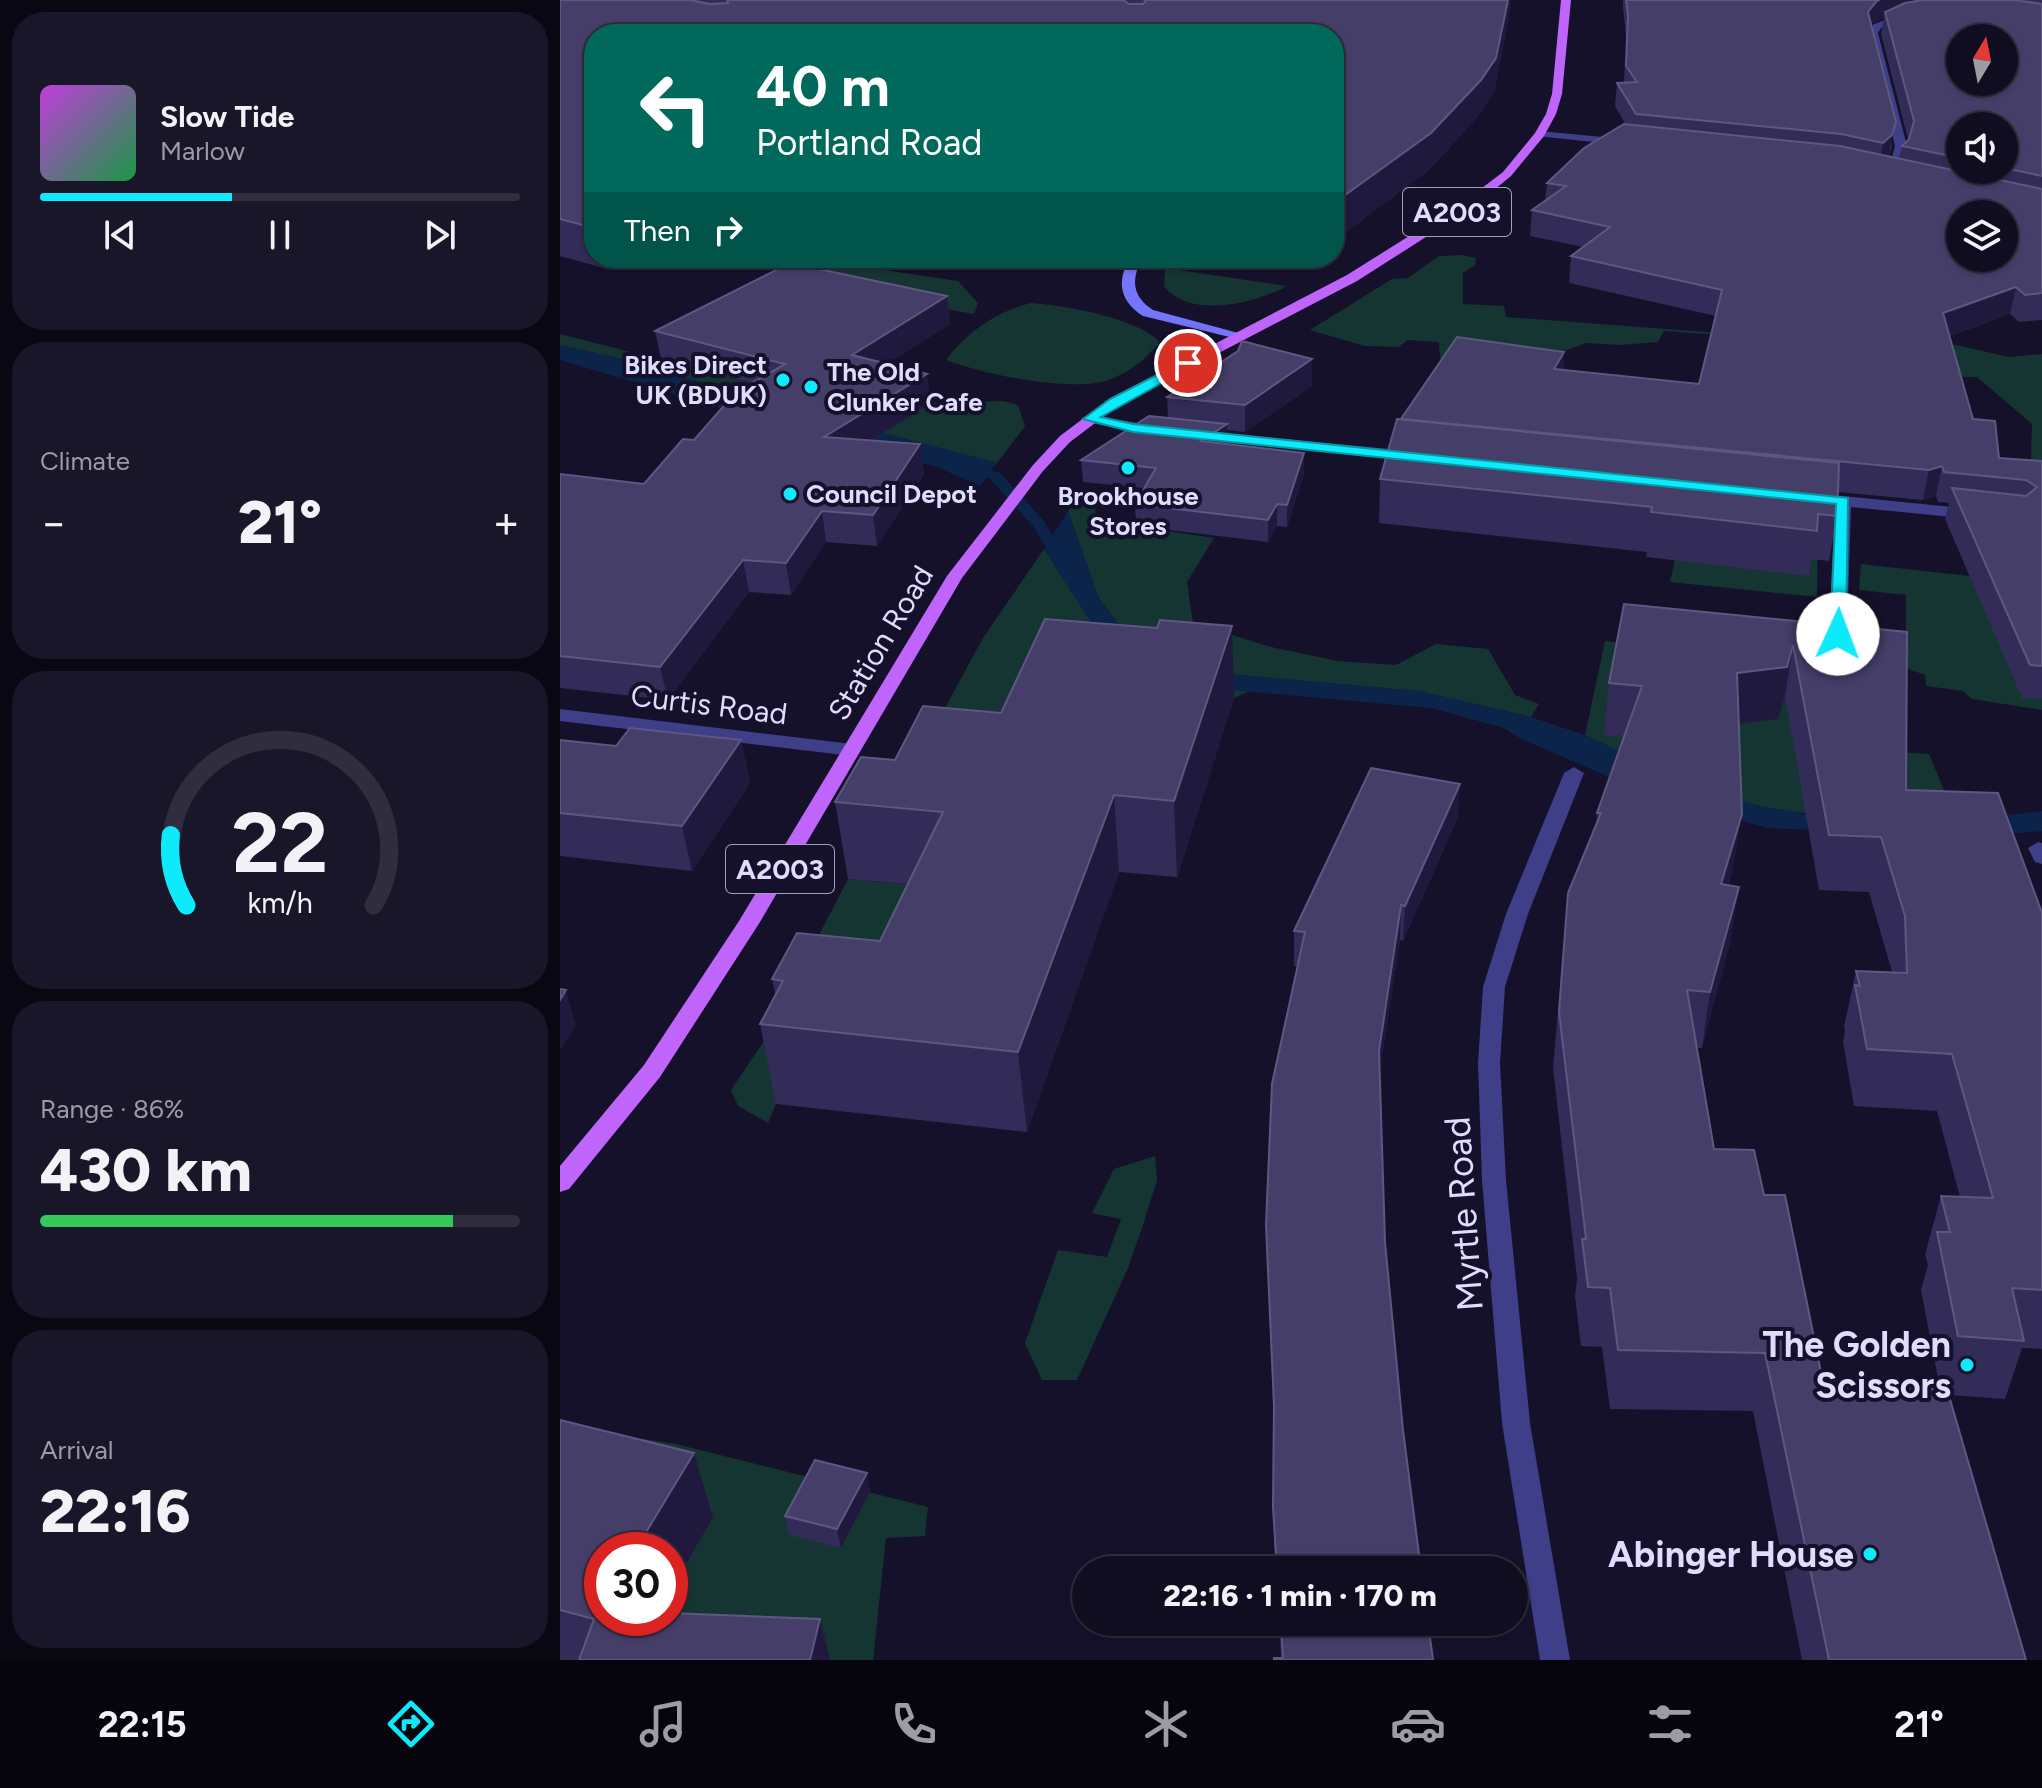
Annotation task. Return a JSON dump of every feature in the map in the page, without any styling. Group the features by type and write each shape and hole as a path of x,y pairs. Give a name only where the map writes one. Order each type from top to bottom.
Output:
{"main road":[{"name":"A2003","path":"1237,337 1333,289 1459,211 1507,174 1540,134 1557,94 1566,0"},
{"name":"Station Road","path":"560,1183 652,1071 749,922 955,576 1038,468 1089,419 1114,402 1237,337"}],"street":[{"path":"1884,173 1896,162 1901,146 1873,33 1877,26 1916,13"},
{"path":"1540,134 1641,144"},
{"path":"1868,170 1898,176"},
{"path":"1131,268 1127,290 1136,305 1148,313 1237,337"},
{"path":"1089,419 1133,428 1432,458"},
{"path":"1796,496 1990,515"},
{"path":"1838,634 1843,501"},
{"name":"Curtis Road","path":"560,715 852,750"},
{"name":"Myrtle Road","path":"1555,1660 1516,1423 1494,1180 1489,1063 1494,987 1517,914 1574,773"}],"green space":[{"path":"1439,256 1476,258 1475,265 1463,273 1463,304 1504,306 1506,317 1719,333 1930,339 2009,357 2042,354 2042,490 2030,489 2032,424 1977,377 1964,377 1947,369 1855,344 1664,331 1658,342 1620,345 1586,343 1558,353 1512,362 1440,358 1439,342 1408,340 1398,347 1365,346 1310,330 1392,279 1408,278"},
{"path":"822,268 874,268 958,281 978,303 974,314 920,304 883,295"},
{"path":"1165,268 1287,286 1258,298 1224,305 1190,303 1164,286"},
{"path":"1031,303 1117,319 1149,333 1160,342 1131,368 1111,379 1095,383 1028,380 946,360 983,324 1006,311"},
{"path":"560,334 789,393 896,425 931,403 1003,401 1018,405 1025,426 997,463 810,414 618,358 560,345"},
{"path":"1076,500 1095,503 1096,528 1121,540 1148,528 1214,538 1187,582 1193,623 1271,647 1338,661 1396,665 1436,644 1488,649 1515,695 1539,704 1531,717 1418,691 1205,672 1129,638 1099,599 1068,511"},
{"path":"1684,516 1818,524 1817,597 1670,582"},
{"path":"1044,549 1105,643 1087,677 1249,691 1234,698 1164,692 896,798 983,638"},
{"path":"1861,564 2042,584 2042,710 1972,699 1963,691 1926,686 1925,675 1906,668 1906,595 1859,590"},
{"path":"1605,641 1793,663 1896,752 1929,754 1956,819 1830,816 1739,801 1677,780 1585,735"},
{"path":"848,879 962,889 776,1104 768,1123 738,1106 731,1090 764,1041"},
{"path":"1155,1156 1157,1180 1143,1225 1128,1268 1077,1380 1042,1380 1025,1343 1058,1250 1107,1257 1121,1219 1092,1213 1114,1169"},
{"path":"598,1432 676,1444 928,1507 925,1536 886,1538 873,1660 654,1660 668,1636 688,1636 688,1560 712,1518 560,1434"}],"water":[{"path":"560,345 618,358 810,414 997,463 980,486 937,467 835,442 560,360"},
{"path":"1068,511 1099,599 1129,638 1205,672 1418,691 1531,717 1585,735 1705,791 1764,807 1829,818 1976,819 2042,811 2042,831 1976,837 1767,828 1630,786 1521,739 1504,728 1431,708 1086,677 1105,643 1044,549"}],"building":[{"path":"560,0 691,0 709,4 728,3 727,0 1123,0 1129,4 1143,4 1144,0 1508,0 1496,58 1481,80 1431,133 1344,196 1344,24 584,24 584,225 560,219"},
{"path":"1626,0 1879,0 1868,12 1896,122 1892,135 1883,143 1841,134 1636,114 1617,83 1637,82 1626,66"},
{"path":"1922,0 2014,0 2042,4 2042,176 2018,171 2018,112 1946,112 1946,155 1902,146 1909,139 1914,121 1885,12"},
{"path":"1624,124 1840,146 1946,169 1946,184 2018,184 2042,189 2042,293 2025,295 2016,287 1943,313 1973,419 1995,421 1999,458 2042,461 2042,666 2030,665 1952,488 2026,496 2037,487 2026,480 1944,472 1942,466 1929,470 1401,419 1457,337 1564,352 1554,369 1699,384 1722,290 1571,256 1610,227 1532,210 1566,186 1547,183 1584,148"},
{"path":"780,268 814,268 947,296 852,355 927,374 824,437 920,444 873,515 822,511 786,563 743,560 660,667 560,656 560,474 644,484 683,439 694,440 736,392 785,364 655,331"},
{"path":"1242,341 1312,359 1245,405 1167,397 1238,351"},
{"path":"1149,416 1227,424 1201,441 1304,453 1287,505 1277,504 1268,520 1135,504 1156,468 1081,460"},
{"path":"1397,419 1839,463 1837,516 1818,514 1817,531 1651,512 1652,507 1380,479"},
{"path":"1624,604 1907,632 1906,790 1998,793 2042,913 2042,1290 2012,1288 2024,1341 1958,1336 1937,1232 1950,1232 1941,1196 1993,1198 1952,1054 1867,1049 1855,985 1860,986 1856,971 1907,973 1905,916 1881,837 1829,835 1793,645 1787,667 1737,673 1742,814 1721,884 1739,887 1710,992 1687,990 1714,1149 1754,1150 1764,1195 1785,1195 1824,1387 1947,1389 2026,1660 1829,1660 1765,1353 1618,1350 1610,1288 1588,1287 1582,1239 1586,1239 1559,1012 1568,893 1601,813 1597,813 1642,686 1609,683"},
{"path":"1045,619 1157,628 1160,620 1232,626 1174,801 1114,795 1018,1052 760,1024 783,981 772,979 797,933 880,941 943,812 835,802 861,757 895,760 923,706 1001,713"},
{"path":"630,728 741,740 682,826 560,813 560,740 616,746"},
{"path":"1371,768 1460,784 1405,906 1401,905 1379,1051 1385,1242 1403,1430 1419,1556 1276,1556 1273,1507 1274,1405 1266,1225 1272,1084 1305,932 1294,931"},
{"path":"560,1420 694,1453 646,1532 584,1532 584,1616 560,1610"},
{"path":"815,1460 867,1473 837,1529 785,1516"},
{"path":"688,1614 820,1619 810,1660 579,1660 588,1636 688,1636"},
{"path":"1282,1636 1430,1636 1433,1660 1274,1660 1283,1658"}],"waterway":[{"path":"967,467 995,476 1039,524 1061,561"}],"place":[{"name":"Bikes Direct UK (BDUK)","path":"783,380"},
{"name":"The Old Clunker Cafe","path":"811,387"},
{"name":"Brookhouse Stores","path":"1128,468"},
{"name":"Council Depot","path":"790,494"},
{"name":"The Golden Scissors","path":"1967,1365"},
{"name":"Abinger House","path":"1870,1554"}],"route":[{"path":"1188,363 1114,402 1089,419 1133,428 1843,501 1838,634"}]}
